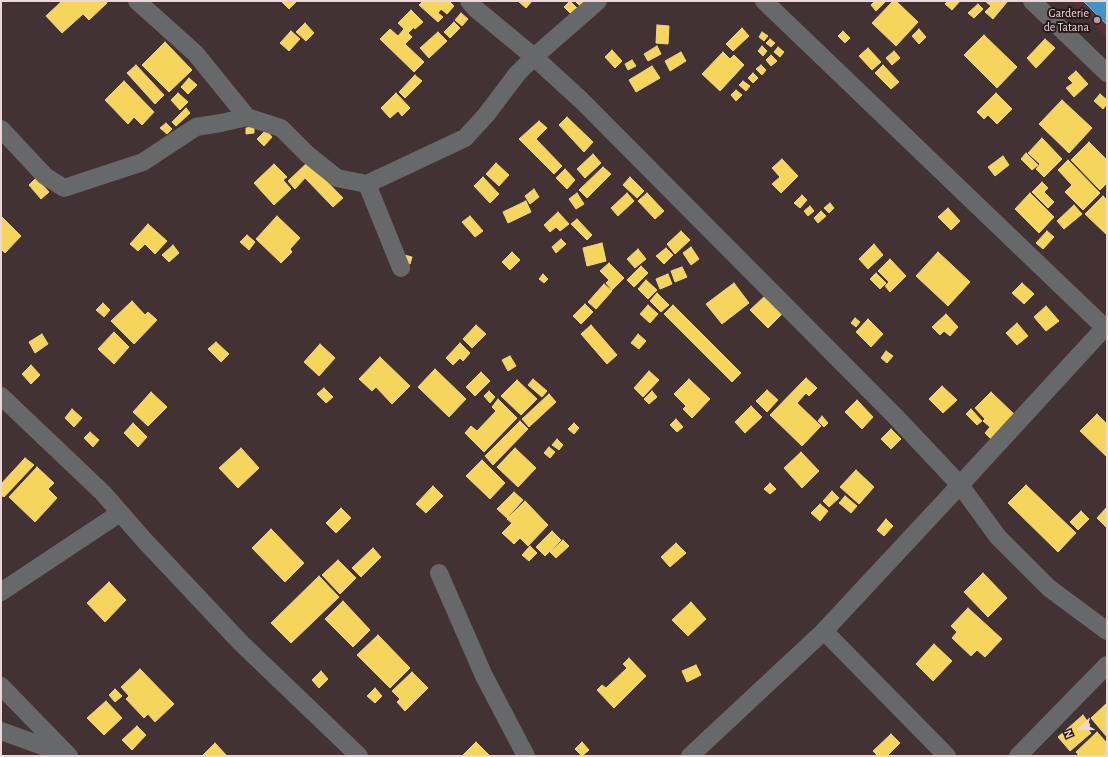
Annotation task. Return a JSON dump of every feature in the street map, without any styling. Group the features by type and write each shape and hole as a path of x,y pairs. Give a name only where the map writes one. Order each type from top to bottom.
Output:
{"street":[{"path":"137,1 145,6 195,53 247,117"},
{"path":"469,1 476,9 534,57 598,117 890,411 960,485 998,538 1048,588 1107,631"},
{"path":"1,128 45,176 64,188 143,162 196,127 247,117 281,128 336,178 367,184 465,138 486,116 517,74 534,57 598,1"},
{"path":"690,756 824,631 1106,326 764,1"},
{"path":"1032,1 1107,73"},
{"path":"367,184 401,268"},
{"path":"1,396 103,493 145,541 241,643 360,756"},
{"path":"1,592 120,513"},
{"path":"439,573 484,676 526,756"},
{"path":"824,631 947,756"},
{"path":"1018,756 1107,665"},
{"path":"1,686 68,755"},
{"path":"1,731 68,755"}],"shaded area":[{"name":"Garderie de Tatana","path":"1068,1 1107,1 1107,38"}],"building: Logements":[{"path":"62,1 106,1 107,3 89,20 83,14 62,33 46,16"},
{"path":"281,1 297,1 289,9"},
{"path":"423,1 449,1 454,6 447,14 441,9 438,13 443,17 438,22 419,5"},
{"path":"518,1 532,1 526,8"},
{"path":"570,1 582,13 576,19 564,7"},
{"path":"575,1 587,1 584,10"},
{"path":"875,1 886,1 876,11 871,5"},
{"path":"893,1 896,1 918,22 896,46 872,23"},
{"path":"948,1 960,1 952,10 945,4"},
{"path":"985,1 1007,2 993,19 985,12 991,6"},
{"path":"978,4 983,9 974,18 968,13"},
{"path":"411,10 423,22 415,29 414,27 408,33 412,37 405,44 424,62 414,72 380,39 390,29 398,36 404,29 398,23"},
{"path":"461,13 468,19 462,26 455,20"},
{"path":"454,22 460,28 450,38 444,32"},
{"path":"305,23 314,33 306,41 296,32"},
{"path":"657,25 669,26 668,44 656,43"},
{"path":"742,28 749,36 733,51 726,44"},
{"path":"919,29 926,37 919,44 912,36"},
{"path":"291,31 300,39 289,51 280,43"},
{"path":"843,31 850,38 845,43 838,36"},
{"path":"438,32 447,41 429,58 420,48"},
{"path":"762,32 768,36 764,41 759,37"},
{"path":"984,35 1017,67 997,88 964,55"},
{"path":"770,39 775,43 771,47 766,43"},
{"path":"1045,39 1055,48 1036,68 1027,58"},
{"path":"165,42 192,70 169,92 142,65"},
{"path":"657,46 661,54 648,61 644,54"},
{"path":"762,46 767,51 763,56 758,51"},
{"path":"778,47 784,52 780,57 774,52"},
{"path":"868,48 881,62 872,70 859,56"},
{"path":"612,50 622,61 615,68 605,57"},
{"path":"894,51 900,58 892,65 886,58"},
{"path":"681,52 686,61 670,71 665,61"},
{"path":"723,52 730,59 734,55 744,65 720,91 702,74"},
{"path":"771,55 777,61 771,66 766,60"},
{"path":"632,60 636,66 628,70 625,64"},
{"path":"136,65 164,95 155,104 127,73"},
{"path":"761,65 766,70 762,75 756,69"},
{"path":"883,65 899,82 891,89 875,73"},
{"path":"652,66 660,78 636,92 629,80"},
{"path":"1076,71 1088,84 1074,97 1066,88 1073,83 1068,78"},
{"path":"753,73 758,78 753,83 748,78"},
{"path":"415,75 422,81 405,98 399,92"},
{"path":"189,78 197,85 188,94 181,87"},
{"path":"124,81 154,112 142,125 134,117 128,124 105,100"},
{"path":"743,81 750,86 746,91 739,85"},
{"path":"736,90 742,95 736,101 731,95"},
{"path":"178,93 188,102 180,110 171,100"},
{"path":"396,93 410,108 402,116 398,111 390,118 381,108"},
{"path":"996,93 1012,109 997,124 988,115 984,119 977,112"},
{"path":"1100,94 1107,100 1107,104 1103,109 1094,101"},
{"path":"1062,100 1092,128 1069,153 1039,124"},
{"path":"186,108 190,113 176,126 172,122"},
{"path":"567,117 593,142 584,152 559,125"},
{"path":"539,121 547,128 536,139 562,166 554,174 519,139"},
{"path":"166,123 172,129 167,134 160,128"},
{"path":"254,127 254,133 246,134 246,128"},
{"path":"266,130 272,137 264,146 257,139"},
{"path":"1042,138 1062,159 1044,177 1036,169 1040,164 1028,153"},
{"path":"1089,142 1107,160 1107,183 1100,190 1071,160"},
{"path":"1026,153 1038,165 1032,170 1021,159"},
{"path":"593,154 601,163 585,178 577,169"},
{"path":"1003,156 1009,165 995,176 988,167"},
{"path":"782,159 798,176 781,193 772,184 780,177 772,168"},
{"path":"1068,160 1100,193 1083,210 1065,192 1072,185 1058,170"},
{"path":"308,162 343,198 333,207 305,178 295,189 288,181"},
{"path":"496,163 509,175 499,186 486,174"},
{"path":"274,164 287,177 283,180 291,189 274,205 254,183"},
{"path":"603,167 611,174 587,198 579,190"},
{"path":"565,169 575,180 567,189 556,178"},
{"path":"483,177 499,194 490,203 474,186"},
{"path":"630,177 644,191 637,198 623,185"},
{"path":"36,178 49,192 41,199 29,185"},
{"path":"1042,182 1048,188 1044,192 1054,202 1048,208 1032,192"},
{"path":"534,189 539,197 530,204 525,196"},
{"path":"577,193 584,204 576,209 569,199"},
{"path":"627,193 634,201 618,216 611,208"},
{"path":"647,193 664,211 655,219 638,201"},
{"path":"1030,193 1054,217 1039,233 1015,209"},
{"path":"802,195 807,200 800,208 794,203"},
{"path":"1103,196 1107,200 1107,235 1085,214"},
{"path":"526,201 531,212 508,223 503,212"},
{"path":"830,203 834,208 829,213 824,208"},
{"path":"1074,205 1082,214 1064,229 1057,221"},
{"path":"810,206 814,211 808,216 804,211"},
{"path":"948,208 960,221 951,230 938,217"},
{"path":"821,211 826,216 818,223 814,218"},
{"path":"558,212 569,224 560,231 556,227 550,232 544,225"},
{"path":"1,216 21,236 5,253 1,249"},
{"path":"277,216 300,238 290,249 292,252 281,263 256,239"},
{"path":"470,216 483,231 475,237 462,222"},
{"path":"577,219 592,235 587,240 571,224"},
{"path":"148,224 167,241 155,254 145,244 138,251 130,244"},
{"path":"681,231 690,240 675,254 667,244"},
{"path":"1047,231 1054,237 1043,249 1036,243"},
{"path":"247,235 255,242 249,250 240,242"},
{"path":"561,239 566,244 556,253 552,247"},
{"path":"602,243 606,261 587,266 583,248"},
{"path":"874,244 883,255 868,269 859,259"},
{"path":"173,245 179,253 169,262 162,255"},
{"path":"691,247 699,259 691,265 683,253"},
{"path":"666,248 673,255 664,264 656,256"},
{"path":"638,249 646,259 635,268 627,259"},
{"path":"512,252 520,260 510,270 502,262"},
{"path":"938,252 970,282 948,306 916,276"},
{"path":"404,255 412,257 410,264 403,262"},
{"path":"890,259 906,276 890,292 885,286 889,282 878,271"},
{"path":"609,263 624,278 612,290 606,283 609,280 600,271"},
{"path":"641,266 648,273 634,287 627,280"},
{"path":"682,267 687,277 675,282 671,271"},
{"path":"876,273 886,283 880,289 870,279"},
{"path":"543,274 548,279 544,283 539,279"},
{"path":"668,274 672,284 660,289 656,279"},
{"path":"646,280 657,290 648,299 638,289"},
{"path":"734,283 749,303 722,324 706,304"},
{"path":"1022,283 1034,294 1024,304 1012,293"},
{"path":"604,284 612,291 596,309 588,302"},
{"path":"657,293 669,305 661,312 650,301"},
{"path":"765,296 782,314 768,328 750,310"},
{"path":"132,301 145,315 148,312 157,320 134,344 111,321"},
{"path":"103,303 110,310 104,317 96,310"},
{"path":"585,304 593,312 581,324 573,316"},
{"path":"648,305 658,314 650,323 640,314"},
{"path":"673,305 741,373 732,382 664,314"},
{"path":"1046,306 1059,321 1046,331 1034,317"},
{"path":"946,314 958,327 950,336 944,331 940,335 932,327"},
{"path":"855,318 860,322 856,327 851,323"},
{"path":"868,319 883,334 871,347 856,332"},
{"path":"1017,323 1028,336 1017,345 1006,333"},
{"path":"476,325 486,334 472,348 463,339"},
{"path":"591,325 617,355 607,364 581,334"},
{"path":"114,332 129,347 114,364 98,349"},
{"path":"42,334 48,344 35,353 29,342"},
{"path":"638,334 646,341 639,349 631,343"},
{"path":"216,342 229,354 221,362 208,349"},
{"path":"460,343 470,353 463,361 460,358 453,365 446,358"},
{"path":"320,344 335,358 319,376 304,362"},
{"path":"886,351 893,356 887,363 881,358"},
{"path":"510,356 516,366 508,371 502,360"},
{"path":"380,357 410,386 392,404 376,387 372,391 359,379"},
{"path":"31,365 40,375 31,384 22,374"},
{"path":"435,369 466,399 449,417 418,387"},
{"path":"649,371 659,380 643,397 634,388"},
{"path":"481,372 490,381 475,396 466,387"},
{"path":"806,378 817,388 809,396 806,393 797,403 821,426 802,446 770,415"},
{"path":"533,379 547,391 542,397 528,385"},
{"path":"689,379 710,399 692,418 683,409 686,406 674,394"},
{"path":"517,380 537,399 521,415 501,396"},
{"path":"942,386 957,400 943,413 929,399"},
{"path":"324,388 333,397 326,403 317,394"},
{"path":"767,390 778,400 767,412 756,401"},
{"path":"489,391 495,397 490,403 484,396"},
{"path":"652,391 657,397 649,404 644,399"},
{"path":"151,392 167,407 148,426 133,412"},
{"path":"991,392 1016,416 992,440 985,433 990,427 983,421 985,419 975,408"},
{"path":"549,394 556,402 529,427 522,419"},
{"path":"498,399 517,418 484,452 465,433 471,426 477,431 496,411 492,407"},
{"path":"857,400 873,417 862,429 845,412"},
{"path":"751,406 762,417 745,433 735,422"},
{"path":"72,409 82,418 74,427 65,418"},
{"path":"971,409 982,421 977,425 966,414"},
{"path":"1097,414 1107,424 1107,457 1080,431"},
{"path":"822,416 828,423 824,427 818,421"},
{"path":"676,419 683,427 677,432 670,425"},
{"path":"520,421 528,429 493,465 485,456"},
{"path":"133,423 147,437 138,447 124,433"},
{"path":"574,423 579,428 574,434 568,429"},
{"path":"891,429 901,439 891,449 881,439"},
{"path":"90,432 99,440 93,447 84,438"},
{"path":"557,439 563,445 559,450 552,445"},
{"path":"549,447 555,452 550,458 544,453"},
{"path":"241,448 259,468 238,488 219,468"},
{"path":"515,448 536,468 518,487 497,467"},
{"path":"801,452 819,471 802,488 784,468"},
{"path":"25,458 34,465 4,497 1,495 1,484"},
{"path":"482,460 505,483 490,499 466,476"},
{"path":"37,467 54,483 48,489 57,498 35,522 9,497"},
{"path":"856,470 874,487 859,504 840,487"},
{"path":"770,483 776,489 770,494 764,489"},
{"path":"1026,485 1076,533 1058,552 1008,503"},
{"path":"433,486 443,496 426,513 416,504"},
{"path":"832,491 839,498 829,507 823,501"},
{"path":"514,492 523,500 507,518 497,509"},
{"path":"845,496 857,506 851,513 839,503"},
{"path":"525,501 548,525 528,546 520,538 514,544 502,533 512,523 507,519"},
{"path":"820,504 828,511 820,521 811,513"},
{"path":"1107,507 1107,528 1097,518"},
{"path":"341,508 351,518 336,533 326,523"},
{"path":"1081,511 1089,519 1078,530 1070,522"},
{"path":"886,519 893,526 884,536 877,530"},
{"path":"271,529 304,563 285,582 252,548"},
{"path":"552,531 561,540 545,556 536,547"},
{"path":"563,540 569,546 556,558 550,552"},
{"path":"676,543 686,553 670,567 661,557"},
{"path":"530,546 537,553 529,561 522,555"},
{"path":"373,548 381,557 361,577 352,568"},
{"path":"338,560 356,578 340,594 322,575"},
{"path":"983,573 1007,598 988,617 964,592"},
{"path":"319,576 339,597 291,643 271,623"},
{"path":"109,582 126,600 105,622 87,603"},
{"path":"343,601 370,630 353,647 325,619"},
{"path":"691,602 706,619 688,636 672,620"},
{"path":"968,608 1002,639 985,657 977,650 971,656 952,638 957,632 951,626"},
{"path":"378,635 410,668 390,688 357,655"},
{"path":"934,644 952,661 933,681 916,664"},
{"path":"629,658 646,676 614,708 597,690 602,685 606,688 627,668 623,664"},
{"path":"696,665 701,675 687,682 682,671"},
{"path":"140,669 174,704 155,722 148,714 144,718 126,699 129,696 121,687"},
{"path":"321,671 328,679 319,688 312,680"},
{"path":"412,672 428,688 405,711 397,702 400,699 392,691"},
{"path":"375,688 382,696 375,703 367,696"},
{"path":"115,689 122,696 115,702 109,695"},
{"path":"106,701 122,718 104,735 87,718"},
{"path":"1107,703 1107,737 1091,718"},
{"path":"1083,715 1090,725 1087,728 1091,733 1070,751 1058,737"},
{"path":"137,726 146,735 132,750 122,740"},
{"path":"1097,732 1107,743 1107,756 1079,756 1076,752"},
{"path":"891,734 900,743 887,756 878,756 873,751"},
{"path":"476,742 490,756 462,756"},
{"path":"582,742 589,750 582,756 575,749"},
{"path":"215,743 227,756 202,756"}],"building: Écoles":[{"path":"1083,1 1107,1 1107,25"}],"place":[{"name":"Garderie de Tatana","path":"1097,20"}]}
